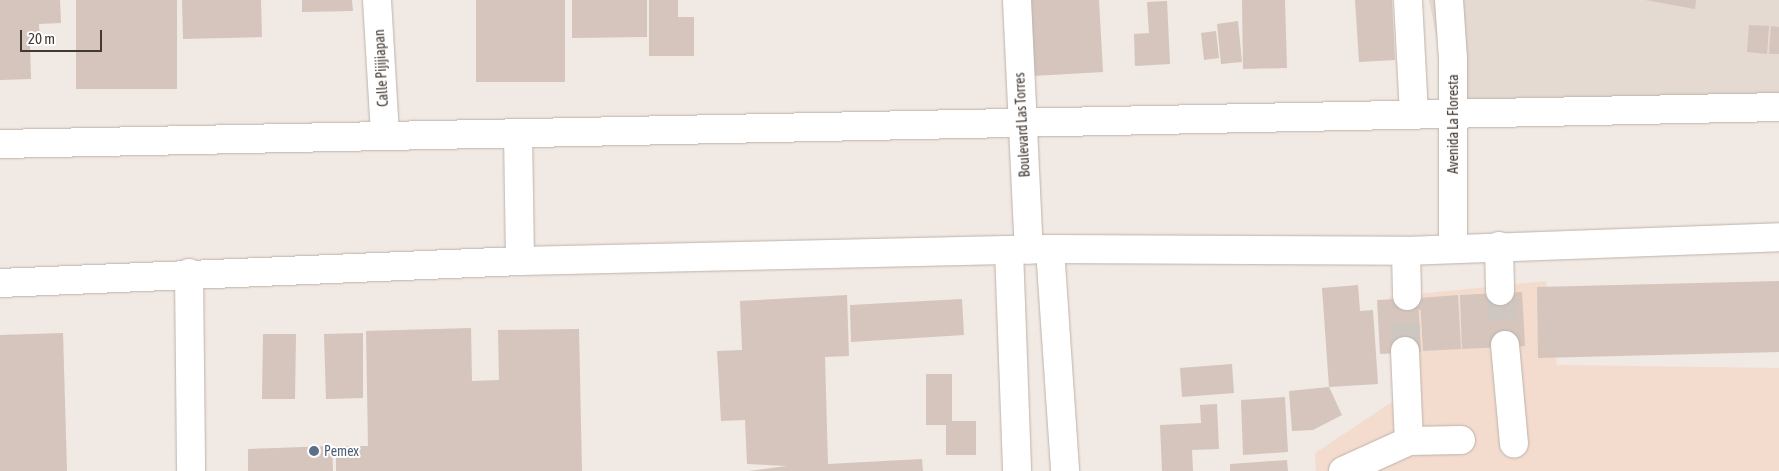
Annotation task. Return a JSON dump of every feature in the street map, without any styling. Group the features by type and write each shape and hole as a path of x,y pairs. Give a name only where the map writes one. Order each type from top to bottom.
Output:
{"street":[{"name":"Calle Pijijiapan","path":"377,0 385,136"},
{"name":"Boulevard Las Torres","path":"1017,0 1021,122 1029,250 1065,471"},
{"path":"1408,0 1414,114"},
{"name":"Avenida La Floresta","path":"1449,0 1453,249"},
{"path":"0,144 1779,107"},
{"path":"518,133 520,261"},
{"path":"0,283 189,273 520,261 1029,250 1406,251 1498,246 1779,237"},
{"path":"1498,246 1500,291"},
{"name":"Boulevard Las Torres","path":"1017,471 1029,250"},
{"path":"1406,251 1407,296"},
{"path":"189,273 191,471"},
{"path":"1505,345 1514,444"},
{"path":"1405,351 1409,441"},
{"path":"1343,471 1409,441 1461,440"}],"shaded area":[{"path":"1429,0 1779,0 1779,116 1452,113"},
{"path":"1546,281 1557,365 1779,368 1779,471 1316,471 1315,453 1398,398 1389,297"}],"building":[{"path":"0,0 60,0 61,23 39,24 40,45 30,45 31,79 0,80"},
{"path":"76,0 177,0 177,89 76,89"},
{"path":"182,0 261,0 262,37 183,39"},
{"path":"302,0 352,0 353,11 302,12"},
{"path":"476,0 565,0 565,82 476,82"},
{"path":"572,0 647,0 647,37 572,38"},
{"path":"649,0 678,0 678,17 694,17 694,56 649,56"},
{"path":"1030,0 1099,0 1103,72 1033,76"},
{"path":"1242,0 1285,0 1287,68 1243,69"},
{"path":"1355,0 1392,0 1395,60 1359,62"},
{"path":"1645,0 1696,0 1695,9"},
{"path":"1167,1 1170,64 1135,66 1134,34 1149,33 1147,2"},
{"path":"1238,21 1242,62 1221,64 1217,24"},
{"path":"1749,25 1769,26 1767,54 1747,52"},
{"path":"1771,26 1779,27 1779,54 1769,54"},
{"path":"1216,31 1219,58 1204,60 1201,33"},
{"path":"1779,281 1779,352 1538,358 1537,287"},
{"path":"1358,285 1360,311 1373,310 1378,384 1329,387 1322,288"},
{"path":"1522,292 1525,346 1462,349 1460,295"},
{"path":"847,295 849,356 825,357 828,464 922,459 923,471 749,471 787,466 747,464 745,420 721,421 717,351 742,350 740,301"},
{"path":"1458,295 1461,349 1423,351 1420,298"},
{"path":"1418,298 1421,352 1380,354 1377,300"},
{"path":"962,299 964,335 851,342 850,305"},
{"path":"471,328 472,381 499,380 498,330 579,329 582,471 336,471 336,446 368,446 366,331"},
{"path":"63,333 67,471 0,471 0,335"},
{"path":"363,333 363,398 326,399 324,334"},
{"path":"263,334 296,334 295,399 262,399"},
{"path":"1232,364 1234,393 1182,397 1180,368"},
{"path":"926,374 952,374 952,421 976,421 976,455 946,455 946,425 926,425"},
{"path":"1329,387 1342,415 1313,430 1292,431 1289,391"},
{"path":"1285,397 1288,452 1243,455 1241,400"},
{"path":"1217,404 1219,449 1192,450 1193,471 1162,471 1160,425 1201,423 1200,405"},
{"path":"332,446 333,471 248,471 248,449"},
{"path":"1287,460 1288,471 1230,471 1230,464"}],"tunnel":[{"path":"1500,291 1505,345"},
{"path":"1405,351 1407,296"}],"place":[{"name":"Pemex","path":"314,451"}]}
